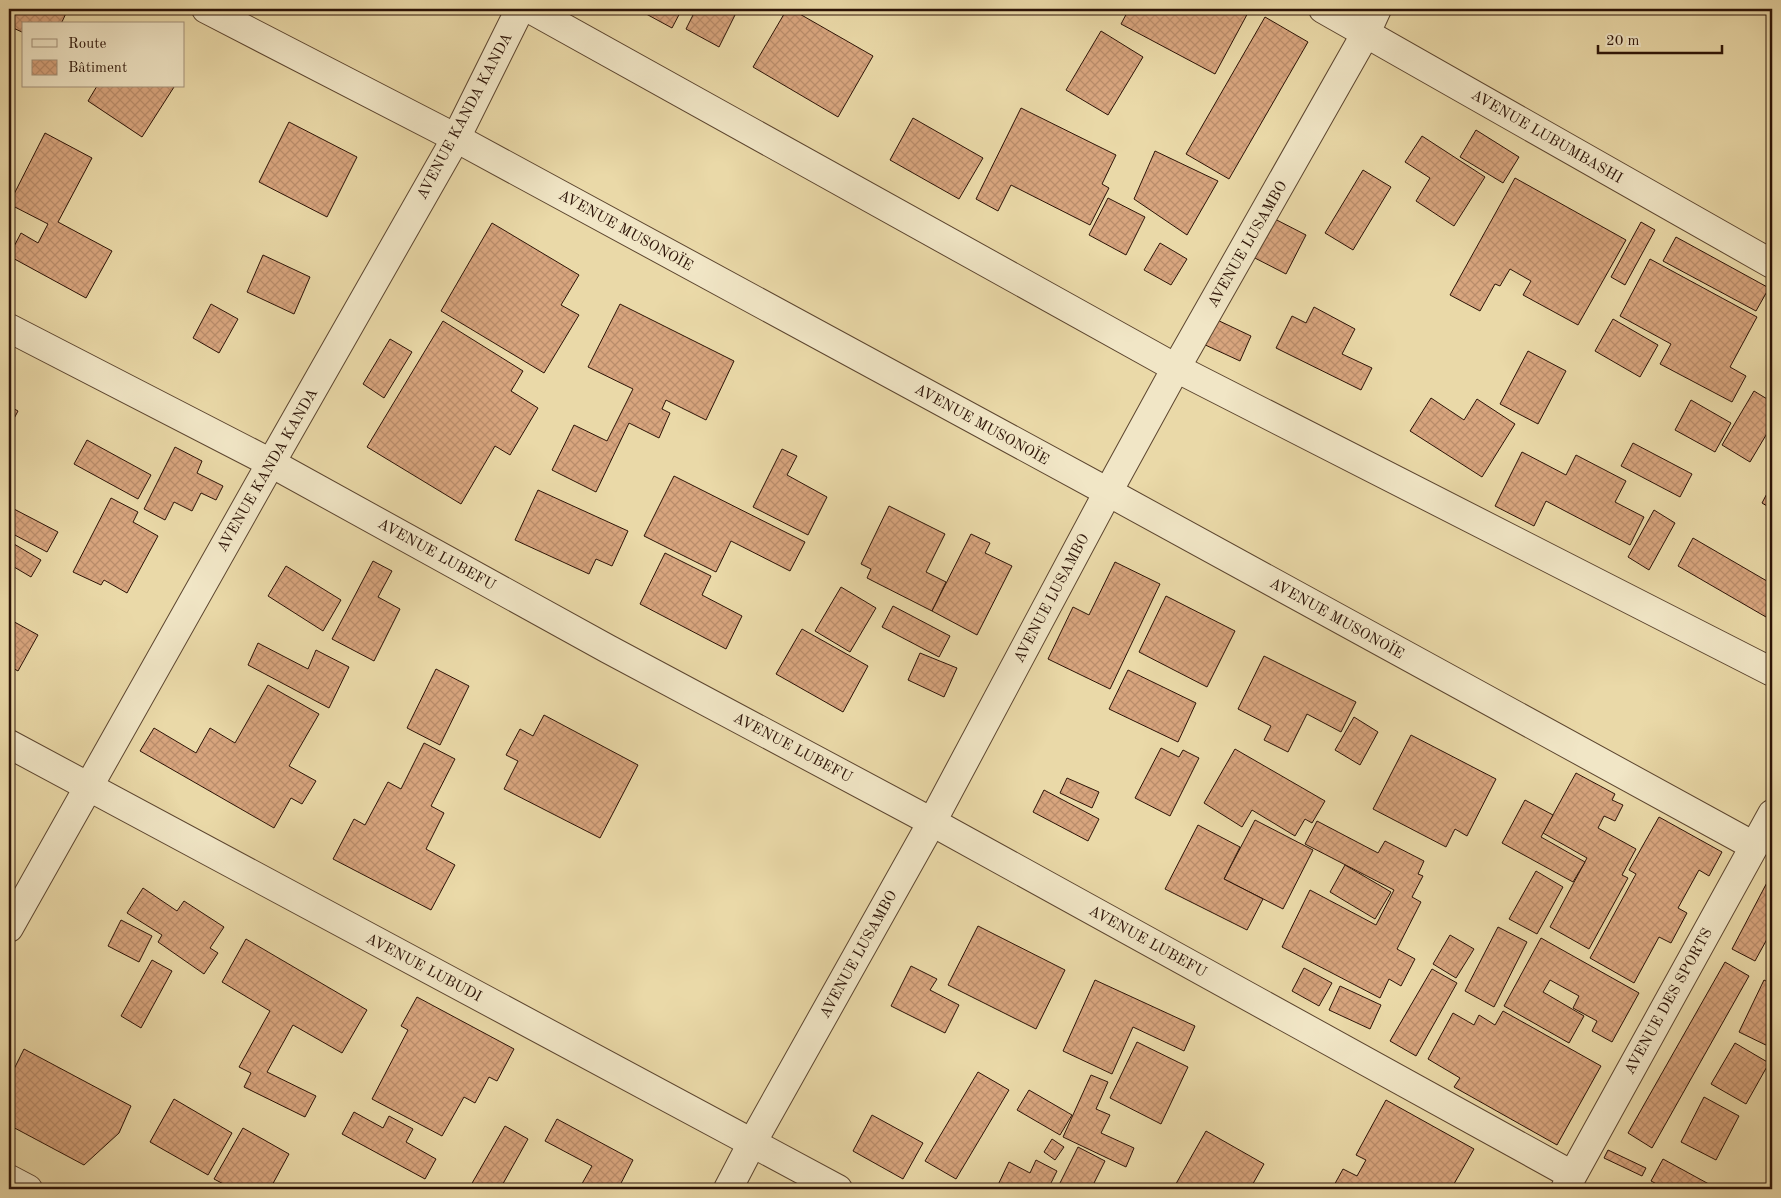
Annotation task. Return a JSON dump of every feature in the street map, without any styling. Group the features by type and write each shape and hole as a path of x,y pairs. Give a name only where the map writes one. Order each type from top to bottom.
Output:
{"street":[{"name":"AVENUE MUSONOÏE","path":"206,9 456,138 1754,846"},
{"name":"AVENUE KANDA KANDA","path":"9,928 456,138 520,9"},
{"path":"530,9 1176,368 1772,672"},
{"name":"AVENUE LUBUMBASHI","path":"1322,9 1772,264"},
{"name":"AVENUE LUSAMBO","path":"728,1189 932,822 1176,368 1366,33 1377,9"},
{"name":"AVENUE LUBEFU","path":"9,328 271,463 608,649 932,822 1569,1182"},
{"name":"AVENUE LUBUDI","path":"9,744 838,1189"},
{"name":"AVENUE DES SPORTS","path":"1569,1182 1772,814"},
{"path":"9,1179 28,1189"}],"building":[{"path":"9,9 68,9 62,22 22,22 22,32 9,26"},
{"path":"637,9 682,9 672,28"},
{"path":"696,9 738,9 719,47 686,29"},
{"path":"787,9 791,9 873,56 838,117 753,67"},
{"path":"1129,9 1250,9 1215,74 1121,24"},
{"path":"1265,17 1308,42 1229,179 1186,154"},
{"path":"1101,31 1143,57 1108,115 1066,90"},
{"path":"96,88 173,88 142,137 88,101"},
{"path":"1021,108 1116,155 1102,184 1109,188 1090,225 1011,185 998,211 976,199"},
{"path":"913,118 983,158 959,199 890,160"},
{"path":"289,122 357,157 327,217 259,182"},
{"path":"1476,130 1519,157 1503,183 1460,157"},
{"path":"45,133 92,158 58,222 112,251 86,298 9,256 21,233 38,243 48,224 9,204"},
{"path":"1422,136 1485,177 1454,226 1416,201 1430,178 1405,162"},
{"path":"1155,151 1218,181 1187,235 1134,199"},
{"path":"1363,170 1391,187 1353,250 1325,233"},
{"path":"1515,178 1626,240 1578,325 1523,295 1531,281 1510,269 1500,286 1495,284 1480,311 1450,295"},
{"path":"1108,198 1145,217 1126,255 1089,235"},
{"path":"1269,216 1306,235 1286,274 1249,255"},
{"path":"1641,222 1655,230 1625,285 1611,277"},
{"path":"492,223 579,275 561,305 579,315 544,373 441,311"},
{"path":"1676,237 1769,288 1756,311 1663,261"},
{"path":"1160,243 1187,259 1171,285 1144,270"},
{"path":"263,255 310,277 294,314 247,292"},
{"path":"1650,259 1757,317 1730,367 1746,376 1732,402 1660,364 1671,344 1620,316"},
{"path":"211,304 238,319 219,353 193,338"},
{"path":"620,304 734,361 706,420 666,400 662,409 670,413 659,438 629,423 596,492 552,470 574,425 607,441 633,389 588,367"},
{"path":"1314,307 1355,329 1342,354 1372,368 1361,390 1276,348 1292,316 1306,323"},
{"path":"1213,318 1251,336 1240,361 1201,343"},
{"path":"1613,319 1658,345 1640,377 1595,351"},
{"path":"443,321 523,371 511,391 538,408 510,455 495,446 461,504 367,447"},
{"path":"390,339 412,352 384,398 363,384"},
{"path":"1528,351 1566,371 1538,424 1500,404"},
{"path":"1754,391 1772,402 1772,425 1750,462 1722,445"},
{"path":"1431,398 1464,420 1477,399 1515,424 1482,477 1410,431"},
{"path":"1691,400 1731,423 1715,452 1675,430"},
{"path":"9,406 18,411 9,428"},
{"path":"87,440 151,475 138,499 74,464"},
{"path":"1633,443 1692,474 1680,497 1621,466"},
{"path":"175,447 202,461 197,473 223,486 216,500 201,493 192,511 174,502 165,520 144,509"},
{"path":"782,449 797,456 787,475 827,497 808,535 753,507"},
{"path":"1522,452 1566,475 1576,455 1626,481 1615,502 1644,517 1630,545 1546,501 1534,526 1495,506"},
{"path":"674,476 805,542 790,571 731,541 716,572 644,536"},
{"path":"1772,484 1772,509 1762,503"},
{"path":"538,490 628,531 612,566 596,559 589,574 515,540"},
{"path":"111,498 138,512 133,522 158,536 127,593 104,580 101,585 73,572"},
{"path":"889,506 945,534 926,572 946,582 932,611 867,578 871,569 861,564"},
{"path":"14,509 58,532 47,552 9,532 9,519"},
{"path":"1654,510 1675,523 1649,570 1628,557"},
{"path":"971,534 990,543 985,553 1012,566 977,635 932,611"},
{"path":"1693,538 1772,584 1772,607 1766,617 1678,566"},
{"path":"9,541 41,560 31,577 9,564"},
{"path":"665,553 711,576 702,595 742,616 726,649 640,604"},
{"path":"373,561 392,571 378,597 400,609 374,661 332,639"},
{"path":"1115,562 1160,584 1110,689 1048,659 1073,607 1089,615"},
{"path":"286,566 341,600 323,631 268,596"},
{"path":"841,587 876,608 850,652 815,631"},
{"path":"1166,596 1235,631 1207,687 1139,652"},
{"path":"893,606 950,636 939,657 882,627"},
{"path":"9,619 38,635 18,671 9,666"},
{"path":"802,629 868,666 843,712 776,674"},
{"path":"258,643 308,669 316,650 349,667 329,708 248,665"},
{"path":"920,653 957,668 944,697 908,680"},
{"path":"1264,656 1356,702 1341,732 1307,714 1288,752 1264,740 1271,726 1238,709"},
{"path":"436,669 469,686 440,745 407,728"},
{"path":"1128,670 1196,703 1178,742 1109,709"},
{"path":"268,685 319,714 289,766 316,781 302,804 291,798 274,828 140,751 154,728 196,753 210,728 235,743"},
{"path":"544,715 638,765 600,838 504,789 518,761 506,755 520,729 533,736"},
{"path":"1354,717 1378,732 1360,765 1335,750"},
{"path":"1411,735 1496,779 1467,836 1455,829 1446,847 1373,809"},
{"path":"424,743 455,759 431,806 444,813 426,849 455,865 431,910 333,859 354,819 365,825 388,782 401,789"},
{"path":"1161,748 1179,757 1183,750 1199,758 1170,816 1135,798"},
{"path":"1235,749 1325,801 1312,823 1305,819 1295,836 1252,810 1242,827 1204,803"},
{"path":"1576,773 1615,794 1612,800 1623,805 1615,821 1604,816 1598,828 1636,849 1622,875 1628,878 1589,949 1550,927 1587,858 1543,833"},
{"path":"1067,778 1099,792 1092,808 1060,793"},
{"path":"1044,790 1099,819 1088,841 1033,812"},
{"path":"1525,800 1553,815 1541,837 1585,862 1573,882 1502,843"},
{"path":"1659,817 1722,852 1709,876 1699,870 1678,908 1687,913 1671,943 1659,937 1634,983 1590,958 1636,874 1629,870"},
{"path":"1255,820 1313,850 1283,909 1224,879"},
{"path":"1317,821 1378,853 1385,841 1424,861 1418,874 1423,876 1412,897 1421,902 1397,949 1415,959 1401,986 1389,979 1380,998 1282,947 1310,890 1376,925 1394,890 1305,844"},
{"path":"1198,825 1240,847 1224,879 1263,899 1247,930 1165,889"},
{"path":"1345,865 1391,892 1375,919 1330,892"},
{"path":"1536,871 1563,887 1537,934 1509,919"},
{"path":"1772,873 1772,930 1755,961 1732,949"},
{"path":"143,888 177,911 184,901 224,927 210,948 218,953 204,974 158,942 162,935 127,913"},
{"path":"121,920 152,936 139,962 108,946"},
{"path":"978,926 1065,970 1036,1029 948,985"},
{"path":"1498,927 1527,942 1494,1007 1465,991"},
{"path":"1450,935 1474,949 1456,978 1433,964"},
{"path":"1541,938 1639,993 1612,1042 1592,1031 1597,1021 1573,1008 1579,996 1550,980 1543,992 1584,1016 1569,1043 1504,1006"},
{"path":"246,939 367,1010 342,1053 293,1025 267,1072 316,1096 305,1117 244,1087 251,1073 239,1067 270,1011 222,982"},
{"path":"152,960 172,971 141,1028 121,1016"},
{"path":"1725,962 1749,976 1652,1148 1628,1133"},
{"path":"911,966 937,979 930,990 959,1005 945,1033 891,1006"},
{"path":"1304,968 1332,983 1319,1006 1292,991"},
{"path":"1432,969 1457,983 1416,1056 1390,1041"},
{"path":"1095,980 1195,1026 1184,1051 1133,1027 1112,1074 1063,1051"},
{"path":"1764,980 1772,984 1772,1048 1739,1032"},
{"path":"1340,986 1381,1005 1370,1029 1329,1010"},
{"path":"417,997 514,1049 497,1081 489,1077 475,1103 464,1097 442,1136 372,1099 408,1030 401,1026"},
{"path":"1503,1011 1601,1066 1557,1145 1454,1087 1460,1078 1428,1059 1453,1013 1474,1025 1479,1015 1495,1025"},
{"path":"1137,1042 1188,1067 1161,1124 1110,1098"},
{"path":"1735,1043 1769,1063 1746,1104 1711,1084"},
{"path":"24,1049 131,1106 119,1133 84,1165 9,1125 9,1079"},
{"path":"978,1072 1009,1090 956,1179 925,1161"},
{"path":"1091,1075 1108,1082 1096,1109 1110,1115 1101,1133 1134,1148 1126,1167 1063,1137"},
{"path":"1029,1090 1072,1115 1060,1135 1017,1110"},
{"path":"1704,1097 1739,1116 1716,1160 1681,1142"},
{"path":"174,1099 232,1133 208,1175 150,1142"},
{"path":"1386,1100 1474,1149 1451,1189 1332,1189 1343,1169 1357,1176 1366,1160 1356,1155"},
{"path":"354,1112 383,1128 389,1116 413,1129 406,1142 436,1159 425,1179 342,1134"},
{"path":"872,1115 923,1143 903,1179 853,1151"},
{"path":"557,1119 633,1160 618,1189 579,1189 592,1166 545,1141"},
{"path":"505,1126 528,1139 500,1189 478,1189 471,1185"},
{"path":"243,1128 289,1154 270,1189 233,1189 214,1179"},
{"path":"1206,1131 1264,1164 1250,1189 1173,1189"},
{"path":"1052,1139 1064,1147 1055,1160 1044,1152"},
{"path":"1078,1147 1105,1161 1091,1189 1057,1189"},
{"path":"1608,1150 1646,1168 1642,1176 1604,1158"},
{"path":"1663,1159 1718,1189 1666,1189 1651,1181"},
{"path":"1036,1160 1057,1171 1048,1189 996,1189 1009,1162 1030,1173"}]}
